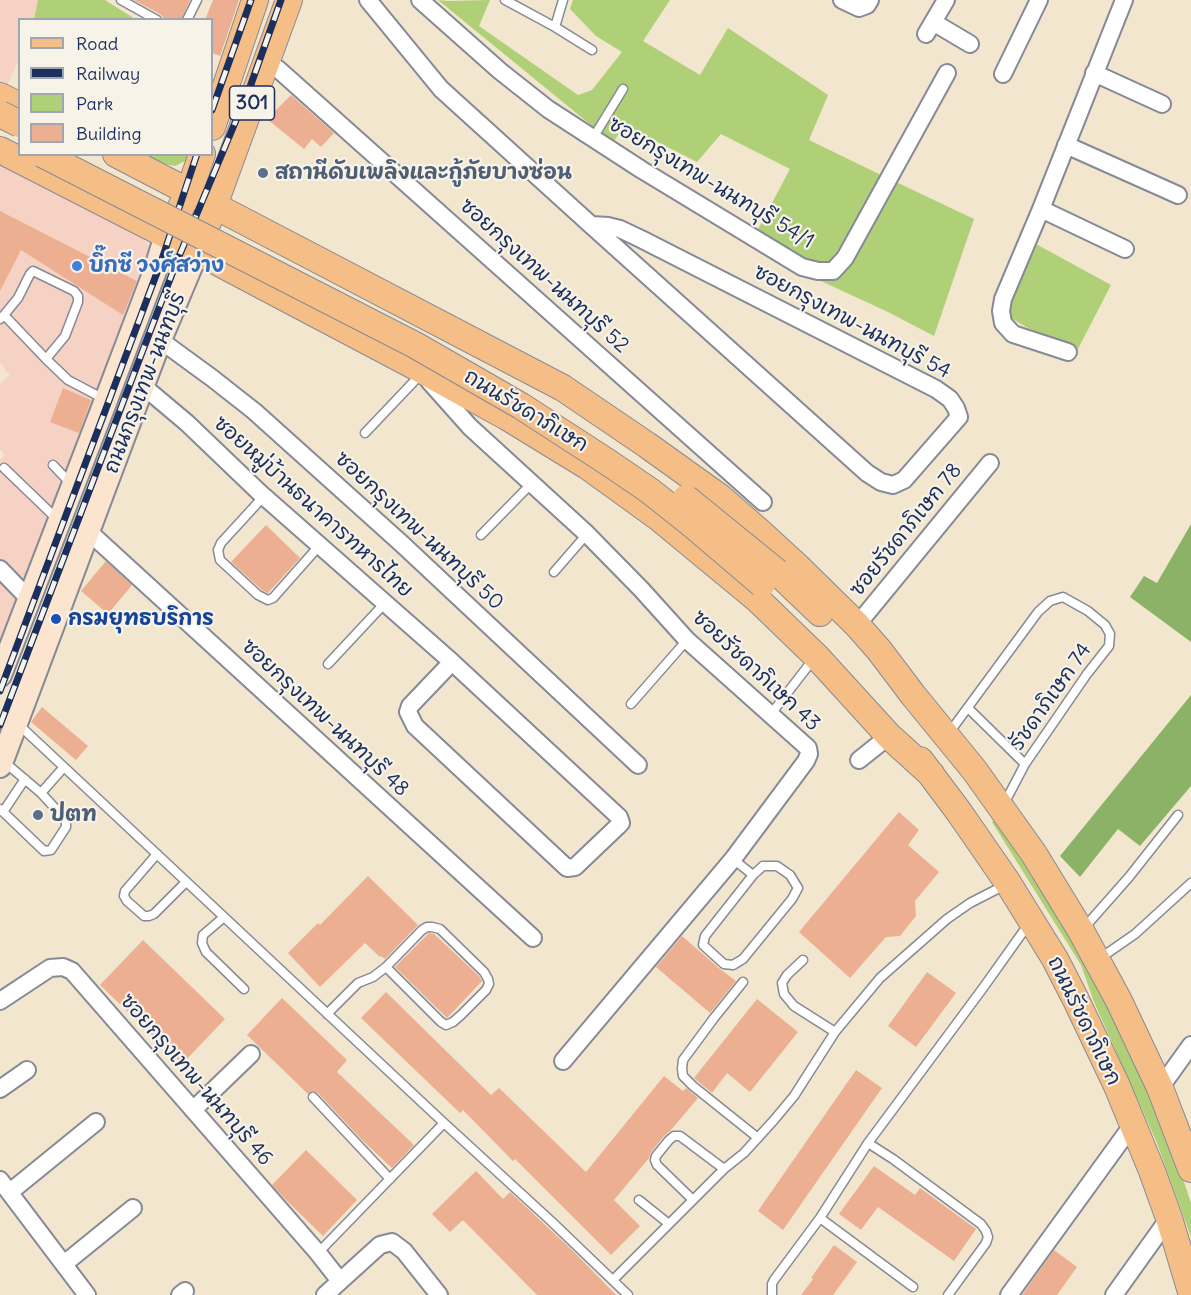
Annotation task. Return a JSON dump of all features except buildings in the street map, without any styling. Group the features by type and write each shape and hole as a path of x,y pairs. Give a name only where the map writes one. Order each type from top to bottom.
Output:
{"main road":[{"name":"301","path":"213,124 255,0"},
{"name":"ถนนกรุงเทพ-นนทบุรี","path":"1,763 8,717 88,531 160,340 215,206 289,0"},
{"path":"0,97 18,105"},
{"path":"0,97 11,116 13,128 12,133 0,142"},
{"path":"0,114 18,123"},
{"path":"0,133 18,142"},
{"name":"ถนนรัชดาภิเษก","path":"0,150 166,235 507,417 627,494 696,547 748,591 816,656 889,736 931,774"},
{"name":"ถนนรัชดาภิเษก","path":"46,156 415,345 512,400 650,491 694,526 769,578 913,694"},
{"name":"ถนนรัชดาภิเษก","path":"82,156 449,346 551,405 603,438 675,489 769,578 888,717 959,812 1032,920 1081,1009 1133,1124 1169,1218 1191,1292"},
{"name":"ถนนรัชดาภิเษก","path":"120,156 563,388 721,498 789,559 857,625 879,650 975,771 1034,854 1081,931 1132,1027 1160,1088 1191,1169"},
{"name":"ถนนกรุงเทพ-นนทบุรี","path":"0,675 155,271 166,235 189,192 201,156"},
{"path":"422,372 408,346 415,328 423,324 432,324 449,329"}],"street":[{"name":"ซอยกรุงเทพ-นนทบุรี 54","path":"368,0 441,89 591,225 867,473 881,482 893,485 904,480 959,417 950,399 936,389 620,229 591,225"},
{"name":"ซอยกรุงเทพ-นนทบุรี 54/1","path":"420,0 500,71 548,109 642,170 802,267 818,271 833,271 845,258 947,73"},
{"path":"842,0 858,8 867,5 870,0"},
{"path":"946,0 929,28 970,44"},
{"path":"1003,74 1039,0"},
{"path":"1068,351 1013,334 1003,323 1001,311 1003,298 1124,0"},
{"name":"ซอยกรุงเทพ-นนทบุรี 52","path":"267,63 278,69 763,502"},
{"path":"1094,74 1162,104"},
{"path":"1066,145 1178,195"},
{"path":"1041,209 1125,249"},
{"name":"ซอยกรุงเทพ-นนทบุรี 50","path":"160,340 254,411 402,544 638,765"},
{"name":"ซอยรัชดาภิเษก 43","path":"422,372 470,427 587,534 687,640 808,748 809,754 806,761 733,859 563,1062"},
{"name":"ซอยหมู่บ้านธนาคารทหารไทย","path":"143,387 187,423 319,546 452,662 619,817 621,823 575,867 567,868 415,726 408,712 410,706 452,662"},
{"name":"ซอยรัชดาภิเษก 78","path":"857,625 990,463"},
{"name":"ซอยกรุงเทพ-นนทบุรี 48","path":"88,531 533,938"},
{"path":"0,569 30,600"},
{"path":"859,760 889,736"},
{"name":"ซอยกรุงเทพ-นนทบุรี 46","path":"0,1001 50,968 63,967 72,971 340,1281"},
{"path":"1160,1088 1191,1045"},
{"path":"193,1110 251,1054"},
{"path":"0,1089 27,1070"},
{"path":"87,1295 5,1186 96,1122"},
{"path":"1009,1295 1133,1124"},
{"path":"64,1264 134,1208"},
{"path":"1114,1295 1169,1218"},
{"path":"325,1295 380,1245 392,1242 404,1251 439,1295"}],"lane":[{"path":"121,0 153,18"},
{"path":"188,18 197,0"},
{"path":"505,0 592,50"},
{"path":"555,27 563,0"},
{"path":"593,138 623,89"},
{"path":"46,360 65,336 78,302 78,296 74,291 33,271 18,299 2,317 46,360 68,380 106,400"},
{"path":"365,433 422,372"},
{"path":"53,465 73,486"},
{"path":"4,468 59,521"},
{"path":"481,534 532,483"},
{"path":"264,496 221,543 218,550 220,560 258,595 268,600 273,598 319,546"},
{"path":"554,572 587,534"},
{"name":"รัชดาภิเษก 74","path":"969,709 1038,612 1050,602 1063,597 1088,611 1105,625 1110,634 1109,646 1025,764 1002,808"},
{"path":"328,664 385,603"},
{"path":"632,704 687,640"},
{"path":"771,714 816,656"},
{"path":"947,736 969,709 1025,764"},
{"path":"8,717 628,1295"},
{"path":"1,763 25,778 65,819 66,827 51,849 44,851 2,811 25,778"},
{"path":"41,793 64,767"},
{"path":"1081,931 1178,815"},
{"path":"157,854 124,891 127,901 144,915 149,916 154,914 186,882"},
{"path":"733,859 753,875"},
{"path":"763,866 777,866 790,875 798,888 792,899 742,958 734,965 724,964 704,945 705,936 753,875 763,866"},
{"path":"613,1280 758,1138 794,1096 835,1032 880,978 947,919 970,903 1008,883"},
{"path":"1097,960 1135,934 1191,883"},
{"path":"224,917 203,935 202,943 206,952 244,989"},
{"path":"772,1295 774,1280 820,1218 868,1143 1032,920"},
{"path":"327,1014 358,982 373,977 386,967 427,927 440,929 484,972 489,984 461,1015 446,1025 386,967"},
{"path":"803,960 782,983 784,994 794,1006 835,1032"},
{"path":"743,982 683,1060 681,1069 683,1076 693,1086 758,1138"},
{"path":"312,1097 390,1179"},
{"path":"318,1253 444,1122"},
{"path":"693,1200 657,1165 655,1160 669,1140 674,1136 680,1136 724,1169"},
{"path":"868,1143 981,1224 986,1231 988,1237 986,1243 948,1295"},
{"path":"639,1200 669,1224"},
{"path":"820,1218 913,1287"}],"shaded area":[{"path":"0,0 38,0 34,18 18,18 18,61 7,86 0,83"},
{"path":"0,162 141,237 149,246 152,260 0,655 0,460 5,455 0,449 0,384 10,375 0,363"}],"green space":[{"path":"38,0 105,0 133,18 34,18"},
{"path":"438,0 490,0 479,26 578,95 592,90 622,52 596,36 570,9 573,0 670,0 643,41 700,75 728,28 828,95 809,140 883,176 844,251 833,262 820,266 755,235 790,169 721,134 697,162 624,125 613,143"},
{"path":"147,156 188,156 185,161 175,166 159,163"},
{"path":"894,181 974,219 934,336 808,275 832,277"},
{"path":"1036,244 1111,285 1078,349 1028,328 1011,318 1010,296 1023,263"},
{"path":"1191,524 1191,642 1130,597 1144,576 1157,583"},
{"path":"1191,695 1191,786 1140,846 1118,829 1080,877 1060,856"},
{"path":"995,819 1063,925 1098,985 1145,1080 1174,1152 1191,1203 1191,1237 1157,1143 1094,1002 1081,965 992,822"}],"railway":[{"path":"213,107 251,0"},
{"path":"0,725 175,266 250,87 281,0"},
{"path":"0,691 161,262 196,156"}],"place":[{"name":"สถานีดับเพลิงและกู้ภัยบางซ่อน","path":"263,173"},
{"name":"บิ๊กซี วงศ์สว่าง","path":"77,266"},
{"name":"กรมยุทธบริการ","path":"56,619"},
{"name":"ปตท","path":"38,815"}]}
